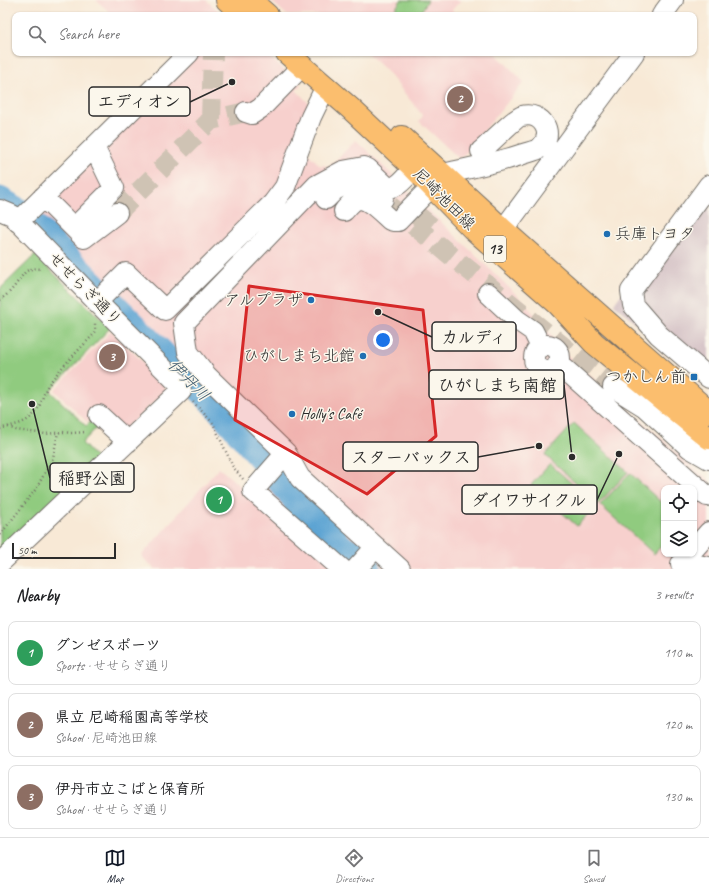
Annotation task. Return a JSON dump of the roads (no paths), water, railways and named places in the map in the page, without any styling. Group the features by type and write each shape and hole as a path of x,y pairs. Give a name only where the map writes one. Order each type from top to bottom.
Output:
{"main road":[{"path":"238,6 257,12"},
{"name":"尼崎池田線","path":"300,57 326,86 414,168 437,180"},
{"name":"尼崎池田線","path":"300,57 437,180 472,228 496,237 614,329 709,412"},
{"name":"尼崎池田線","path":"496,237 512,262 558,304 594,342 709,438"}],"street":[{"path":"664,12 673,0"},
{"path":"23,218 187,56"},
{"path":"496,237 632,56"},
{"path":"246,112 252,114 261,108 300,57"},
{"path":"100,302 126,273 165,310 273,203 285,187 311,117 326,86"},
{"path":"344,211 355,200 363,199 368,201 390,220 398,221 437,180 539,149 545,142 547,133 544,124 538,117 530,115 520,116 481,151"},
{"path":"74,228 114,188 94,147"},
{"path":"400,569 300,478 283,457 207,376 188,352 184,323 317,185 343,171 364,167 387,187 391,188 396,186 414,168"},
{"path":"326,199 335,190 342,186 365,182 390,206"},
{"path":"709,185 631,291 634,305 659,335 709,378"},
{"path":"43,197 84,238 117,213"},
{"name":"せせらぎ通り","path":"0,210 23,218 100,302 180,385 181,391 128,442"},
{"path":"488,293 517,320 533,331 541,346 550,346 556,350 559,356 558,363 707,496"},
{"path":"614,329 634,305"},
{"path":"613,387 646,407 690,448 709,459"},
{"path":"0,563 128,442 99,415"},
{"path":"283,457 258,485 342,569"},
{"path":"709,532 685,559 698,565 709,567"},
{"path":"356,569 376,547"}],"waterway":[{"name":"伊丹川","path":"0,199 21,211 197,387 248,443 295,501 295,503 303,511 308,510 322,522 321,525 335,537 335,540 349,552 353,551 368,565 368,569"}],"tunnel":[{"path":"211,120 213,56"},
{"path":"117,213 211,120 246,112"},
{"path":"417,228 452,185"},
{"path":"390,206 613,387"}],"place":[{"name":"エディオン","path":"232,82"},
{"name":"県立 尼崎稲園高等学校","path":"460,99"},
{"name":"兵庫トヨタ","path":"607,234"},
{"name":"アルプラザ","path":"311,300"},
{"name":"カルディ","path":"378,312"},
{"name":"ひがしまち北館","path":"363,356"},
{"name":"伊丹市立こばと保育所","path":"112,357"},
{"name":"つかしん前","path":"694,377"},
{"name":"稲野公園","path":"32,404"},
{"name":"Holly's Café","path":"292,414"},
{"name":"スターバックス","path":"539,446"},
{"name":"ダイワサイクル","path":"619,454"},
{"name":"ひがしまち南館","path":"572,457"},
{"name":"グンゼスポーツ","path":"219,500"}]}
